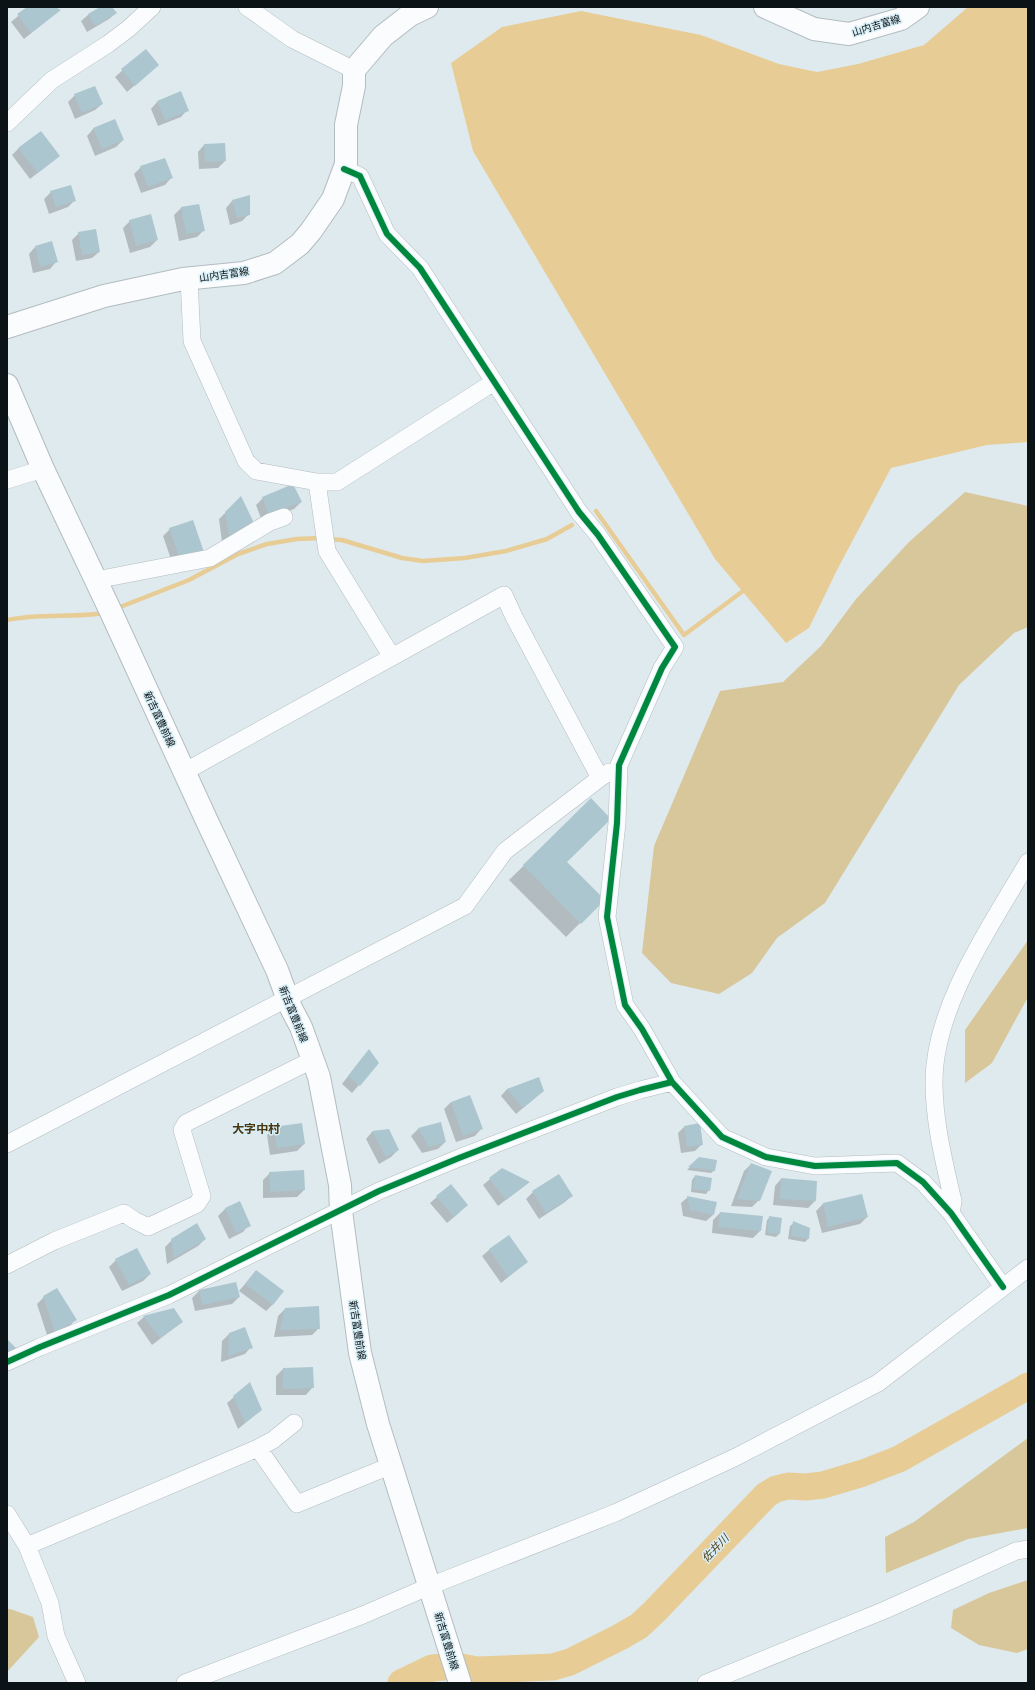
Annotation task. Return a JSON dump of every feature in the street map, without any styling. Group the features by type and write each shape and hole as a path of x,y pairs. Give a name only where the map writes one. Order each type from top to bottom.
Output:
{"main road":[{"path":"354,70 383,36 410,15 427,7"},
{"name":"山内吉富線","path":"765,7 814,29 849,34 901,19 918,7"},
{"name":"山内吉富線","path":"7,327 104,296 189,278 244,273 275,263 300,244 333,199 346,164 346,125 354,86 354,70"},
{"name":"新吉富豊前線","path":"7,385 43,469 277,970 301,1027 318,1077 340,1185 341,1211 360,1353 378,1424 460,1683"}],"street":[{"path":"7,123 52,80 108,44 128,29 152,7"},
{"path":"247,7 292,39 354,70"},
{"path":"344,169 360,176 387,234 420,268 578,512 598,535 675,647 662,668 619,765 617,830 607,917 625,1006 642,1028 672,1082 722,1137 766,1157 815,1166 897,1163 923,1182 951,1213 1003,1287"},
{"path":"189,278 192,341 246,461 256,471 317,482 337,482 494,382"},
{"path":"7,480 43,469"},
{"path":"317,482 327,551 392,657"},
{"path":"96,580 210,558 270,522 284,517"},
{"path":"184,772 504,595 514,617 600,778"},
{"path":"7,1144 465,906 505,851 619,765"},
{"path":"951,1213 953,1201 939,1135 936,1108 935,1066 941,1036 955,994 1028,862"},
{"path":"7,1265 54,1241 124,1213 148,1227 197,1204 202,1196 182,1130 186,1123 312,1060"},
{"path":"7,1362 40,1347 169,1295 379,1191 459,1158 618,1097 672,1082"},
{"path":"185,1683 363,1615 430,1586 615,1513 676,1486 878,1383 1028,1268"},
{"path":"27,1546 258,1448 273,1440 294,1423"},
{"path":"258,1448 297,1504 392,1465"},
{"path":"9,1522 27,1546 50,1603 56,1636 77,1683"},
{"path":"706,1683 885,1610 1016,1551 1028,1549"}],"shaded area":[{"path":"968,7 1028,7 1028,442 987,445 891,468 836,572 809,628 786,643 715,559 473,151 451,63 502,27 581,11 701,35 779,64 817,72 858,64 924,45"},
{"path":"965,492 1028,506 1028,627 1014,633 959,685 825,903 777,938 752,973 719,994 671,983 642,953 654,846 720,691 783,682 821,646 856,599 909,542"},
{"path":"1028,940 1028,997 992,1063 965,1083 965,1030"},
{"path":"1028,1438 1028,1528 968,1539 886,1573 885,1537 914,1522"},
{"path":"1028,1580 1028,1649 1017,1653 979,1645 951,1628 953,1610 989,1593"},
{"path":"7,1609 33,1617 39,1637 7,1672"}],"building":[{"path":"27,7 55,7 61,10 31,33 17,14"},
{"path":"100,7 112,7 117,13 95,26 88,14"},
{"path":"146,49 159,65 135,86 121,69"},
{"path":"95,86 103,104 82,113 74,94"},
{"path":"181,91 189,111 165,120 157,101"},
{"path":"115,119 124,140 102,149 93,128"},
{"path":"41,131 60,156 38,173 18,148"},
{"path":"225,143 226,161 205,162 204,144"},
{"path":"165,158 173,178 148,187 140,166"},
{"path":"71,185 76,201 56,207 50,191"},
{"path":"250,195 250,215 237,218 232,200"},
{"path":"199,204 205,231 186,234 181,207"},
{"path":"151,214 158,240 136,246 129,220"},
{"path":"96,229 100,252 82,255 78,232"},
{"path":"52,241 58,262 40,267 35,246"},
{"path":"293,484 302,502 269,514 262,497"},
{"path":"241,496 254,523 229,536 225,512"},
{"path":"193,520 205,555 179,556 169,528"},
{"path":"591,798 611,819 567,862 605,900 581,924 523,865"},
{"path":"369,1049 379,1063 360,1086 348,1076"},
{"path":"539,1077 544,1091 523,1108 507,1089"},
{"path":"470,1095 483,1129 463,1136 451,1102"},
{"path":"441,1122 446,1142 429,1147 418,1128"},
{"path":"302,1123 305,1144 277,1148 273,1127"},
{"path":"700,1123 703,1145 687,1147 684,1126"},
{"path":"389,1129 399,1150 386,1157 372,1131"},
{"path":"699,1157 717,1160 715,1171 688,1167"},
{"path":"751,1163 772,1171 760,1201 737,1199"},
{"path":"502,1168 530,1182 506,1200 489,1178"},
{"path":"304,1170 305,1190 270,1192 269,1172"},
{"path":"559,1174 573,1196 546,1213 532,1191"},
{"path":"695,1175 712,1178 710,1191 693,1189"},
{"path":"781,1178 817,1181 816,1201 780,1199"},
{"path":"451,1184 468,1205 454,1217 436,1196"},
{"path":"862,1194 868,1217 828,1227 823,1203"},
{"path":"687,1196 717,1202 714,1215 690,1210"},
{"path":"240,1201 251,1226 236,1233 225,1208"},
{"path":"720,1212 763,1216 761,1231 718,1227"},
{"path":"769,1216 782,1218 780,1234 767,1233"},
{"path":"793,1221 810,1228 809,1239 791,1236"},
{"path":"197,1223 206,1239 174,1258 171,1239"},
{"path":"509,1235 528,1262 508,1277 489,1249"},
{"path":"137,1248 151,1274 129,1285 115,1259"},
{"path":"256,1270 284,1291 273,1305 245,1284"},
{"path":"236,1282 240,1297 202,1305 199,1290"},
{"path":"57,1288 77,1320 55,1332 43,1296"},
{"path":"319,1306 320,1329 280,1330 285,1308"},
{"path":"174,1308 183,1322 160,1338 143,1316"},
{"path":"245,1327 253,1348 228,1356 229,1333"},
{"path":"7,1339 20,1352 7,1358"},
{"path":"313,1367 314,1388 283,1389 283,1368"},
{"path":"250,1382 262,1410 245,1423 233,1396"}],"waterway":[{"path":"596,511 684,635 747,588"},
{"path":"329,539 342,540 402,558 423,561 465,558 506,551 547,539 572,525"},
{"path":"115,609 189,580 238,554 267,544 297,539 322,538"},
{"path":"7,620 31,617 105,613"},
{"name":"佐井川","path":"401,1683 432,1668 456,1666 477,1670 553,1667 570,1662 639,1626 766,1495 776,1489 788,1486 806,1487 823,1485 863,1473 899,1459 1028,1386"}],"cycle path":[{"path":"344,169 360,176 387,234 420,268 579,512 598,535 675,647 662,668 619,765 617,823 607,917 625,1005 642,1029 672,1082"},
{"path":"7,1362 40,1347 169,1295 379,1191 459,1158 617,1097 672,1082 722,1137 766,1157 815,1166 897,1163 923,1182 951,1213 1003,1287"}],"district":[{"name":"大字中村","path":"256,1129"}]}
